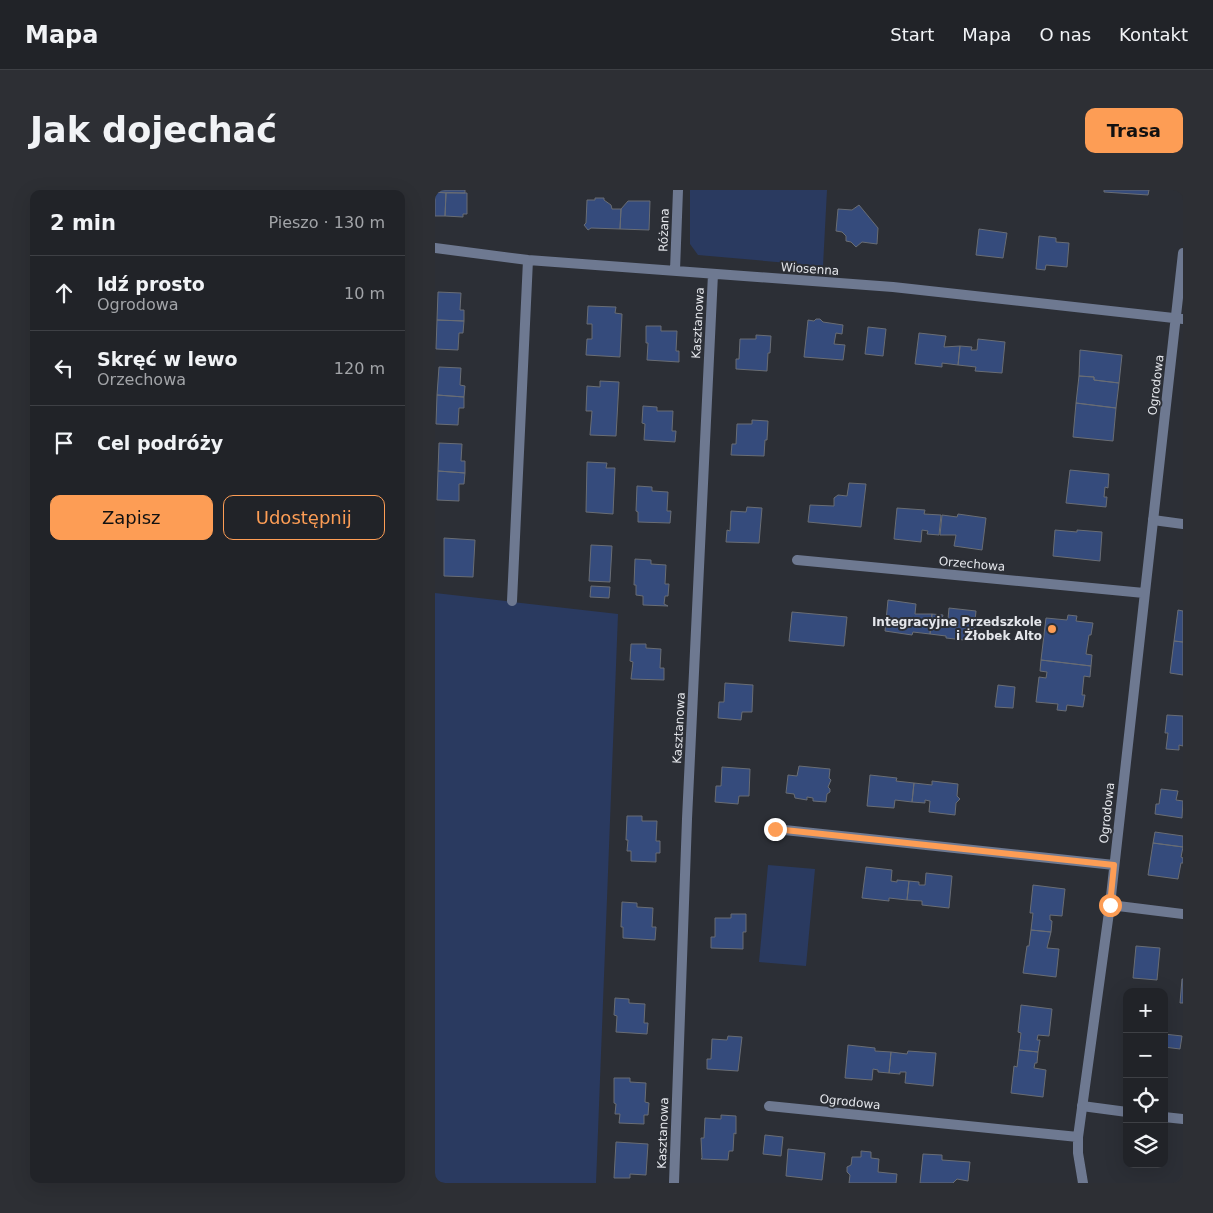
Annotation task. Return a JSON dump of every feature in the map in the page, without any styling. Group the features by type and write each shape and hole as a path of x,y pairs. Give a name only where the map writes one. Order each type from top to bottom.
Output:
{"street":[{"name":"Różana","path":"675,270 678,190"},
{"name":"Wiosenna","path":"435,248 529,260 893,288 1180,318"},
{"name":"Ogrodowa","path":"1083,1183 1078,1153 1078,1137 1110,905 1144,593 1180,318 1183,253"},
{"path":"512,601 529,260"},
{"name":"Kasztanowa","path":"674,1183 687,819 713,274"},
{"path":"1153,520 1183,524"},
{"name":"Orzechowa","path":"797,560 1144,593"},
{"path":"775,829 1114,865"},
{"path":"1110,905 1183,914"},
{"name":"Ogrodowa","path":"769,1106 1078,1137"},
{"path":"1083,1106 1123,1111"},
{"path":"1168,1117 1183,1119"}],"shaded area":[{"path":"690,190 827,190 823,266 698,255 690,244"},
{"path":"435,593 618,614 596,1183 435,1183"},
{"path":"768,865 815,869 806,966 759,962"}],"building":[{"path":"435,190 465,190 465,193 435,192"},
{"path":"1104,190 1149,190 1148,195 1104,192"},
{"path":"435,192 446,193 445,216 435,216"},
{"path":"446,193 467,193 467,214 463,214 463,217 445,216"},
{"path":"595,198 604,198 611,205 612,209 621,209 620,229 591,228 588,230 584,225 586,223 587,200 595,200"},
{"path":"628,201 650,201 649,230 620,229 621,209"},
{"path":"859,205 878,228 877,244 862,242 856,247 851,242 846,241 846,236 842,232 836,231 838,209 852,210"},
{"path":"979,229 1007,233 1003,258 976,255"},
{"path":"1039,236 1056,238 1056,242 1069,243 1067,267 1046,265 1045,270 1036,269"},
{"path":"438,292 461,293 460,310 464,310 464,321 437,320"},
{"path":"588,306 616,307 615,313 622,314 620,357 586,355 587,339 592,339 592,324 587,324"},
{"path":"816,319 843,325 842,334 836,333 834,344 845,345 843,360 804,357 808,320 814,321"},
{"path":"437,320 464,321 463,333 459,333 458,350 436,349"},
{"path":"646,326 661,326 661,331 677,331 676,351 679,351 679,362 647,360"},
{"path":"868,327 886,329 883,356 865,354"},
{"path":"919,333 946,336 944,347 960,346 958,365 942,363 942,367 915,364"},
{"path":"756,335 771,336 767,371 736,369 736,359 739,359 740,339 756,339"},
{"path":"978,339 1005,342 1002,373 975,371 976,367 958,365 960,346 972,347 971,350 977,350"},
{"path":"1080,350 1122,355 1119,383 1094,380 1094,377 1079,376"},
{"path":"439,367 461,368 460,385 465,386 464,397 437,395"},
{"path":"1079,376 1094,377 1094,380 1119,383 1116,408 1076,403"},
{"path":"600,381 619,382 616,436 590,435 592,411 586,411 587,386 600,387"},
{"path":"437,395 464,397 464,408 459,408 458,425 436,424"},
{"path":"1076,403 1116,408 1113,441 1073,437"},
{"path":"643,406 657,407 657,411 673,411 672,431 676,431 675,442 644,440"},
{"path":"752,420 768,421 764,456 731,455 732,444 736,444 737,424 752,424"},
{"path":"439,443 462,444 461,461 465,461 465,473 438,471"},
{"path":"587,462 607,463 606,468 615,468 613,514 586,512"},
{"path":"1070,470 1109,474 1108,488 1105,487 1104,497 1107,497 1106,507 1066,503"},
{"path":"438,471 465,473 464,484 459,484 459,501 437,500"},
{"path":"849,483 866,484 861,527 808,522 810,505 834,506 834,498 838,495 847,496"},
{"path":"637,486 652,487 652,491 668,492 667,511 671,511 670,523 638,522 638,512 636,511"},
{"path":"747,507 762,508 759,543 726,542 727,530 730,531 731,511 746,512"},
{"path":"897,508 925,510 924,514 941,515 939,535 927,534 928,531 922,530 921,542 894,539"},
{"path":"958,514 986,518 982,550 954,546 956,535 940,535 942,515 957,517"},
{"path":"1055,530 1102,532 1100,561 1053,556"},
{"path":"444,538 475,540 473,577 444,576"},
{"path":"591,545 612,546 610,582 589,581"},
{"path":"635,559 651,560 651,564 666,565 665,584 669,584 668,596 665,596 664,604 668,606 643,605 643,596 636,595 636,585 634,585"},
{"path":"591,586 610,587 609,598 590,597"},
{"path":"888,600 916,604 915,614 932,614 930,634 913,632 912,635 885,631"},
{"path":"949,608 976,611 973,641 930,634 932,614 943,615 942,619 948,619"},
{"path":"1178,610 1183,611 1183,642 1174,641"},
{"path":"792,612 847,617 844,646 789,641"},
{"path":"1068,615 1077,616 1076,621 1093,623 1086,654 1092,655 1091,666 1041,660 1046,618 1067,620"},
{"path":"1174,641 1183,642 1183,675 1170,673"},
{"path":"631,644 646,644 646,648 661,649 660,668 664,668 664,680 631,679 633,662 630,661"},
{"path":"1041,660 1091,666 1090,677 1084,676 1082,695 1085,695 1083,707 1067,705 1066,711 1057,710 1058,704 1036,702 1039,677 1046,678 1047,672 1040,671"},
{"path":"725,683 753,685 752,712 742,712 741,720 718,718 719,702 724,702"},
{"path":"998,685 1015,687 1013,708 995,707"},
{"path":"1167,715 1183,716 1183,746 1179,745 1179,750 1166,749 1168,733 1165,733"},
{"path":"799,766 830,769 829,778 831,780 828,787 830,792 827,794 826,802 813,801 813,798 807,797 807,800 795,798 794,794 786,793 788,775 797,776"},
{"path":"722,767 750,769 749,796 739,796 738,804 715,802 716,786 721,786"},
{"path":"870,775 897,778 896,781 914,783 912,802 895,800 894,808 867,806"},
{"path":"932,781 958,784 957,796 960,799 956,803 955,815 929,812 930,801 925,800 925,803 912,802 914,783 932,785"},
{"path":"1161,789 1178,791 1176,800 1183,801 1182,818 1155,814 1156,804 1159,804"},
{"path":"627,816 642,816 642,821 657,821 656,841 660,841 660,853 656,853 656,862 631,861 631,851 627,851 628,840 626,840"},
{"path":"1155,832 1183,836 1183,847 1153,843"},
{"path":"1153,843 1183,847 1181,857 1183,858 1183,863 1181,863 1178,879 1148,875"},
{"path":"866,867 892,870 891,881 909,881 907,900 889,898 889,901 862,898"},
{"path":"926,873 952,876 949,908 922,905 922,901 907,900 909,881 925,885"},
{"path":"1033,885 1065,889 1062,916 1050,915 1050,920 1052,921 1051,932 1031,930 1033,913 1030,913"},
{"path":"622,902 637,903 637,907 653,908 652,927 656,927 655,940 623,938 623,927 621,927"},
{"path":"731,914 746,914 746,932 743,932 743,949 711,948 711,937 715,937 715,918 731,918"},
{"path":"1031,930 1051,932 1047,948 1059,949 1056,977 1023,973"},
{"path":"1136,946 1160,948 1157,980 1133,978"},
{"path":"1182,979 1183,1003 1180,1003"},
{"path":"615,998 629,999 629,1003 645,1004 644,1023 648,1023 647,1034 616,1032"},
{"path":"1021,1005 1052,1009 1049,1036 1038,1035 1037,1040 1040,1040 1038,1052 1019,1050 1021,1033 1018,1032"},
{"path":"1168,1034 1182,1036 1180,1049 1168,1048"},
{"path":"728,1036 742,1037 738,1071 707,1069 707,1059 711,1059 712,1039 727,1040"},
{"path":"848,1045 875,1048 875,1051 891,1052 889,1073 878,1072 878,1070 873,1069 872,1080 845,1078"},
{"path":"1019,1050 1038,1052 1037,1063 1035,1063 1034,1068 1046,1070 1043,1097 1011,1093 1014,1066 1017,1067"},
{"path":"908,1051 936,1053 933,1086 905,1083 906,1072 900,1072 900,1074 889,1073 891,1052 907,1054"},
{"path":"614,1078 630,1078 630,1082 646,1083 645,1102 649,1103 648,1115 644,1115 644,1124 619,1123 620,1114 615,1114"},
{"path":"721,1115 736,1116 736,1134 734,1133 733,1151 729,1151 728,1160 701,1159 701,1138 704,1138 705,1118 721,1119"},
{"path":"765,1135 783,1137 781,1156 763,1154"},
{"path":"616,1142 648,1144 646,1175 630,1174 630,1178 614,1178"},
{"path":"788,1149 825,1153 822,1180 786,1176"},
{"path":"861,1151 871,1152 871,1158 879,1159 878,1172 897,1174 896,1183 849,1183 850,1175 847,1172 847,1167 851,1165 852,1157 861,1157"},
{"path":"923,1154 942,1155 942,1160 970,1162 968,1181 957,1179 953,1183 920,1183"}],"place":[{"name":"Integracyjne Przedszkole i Żłobek Alto","path":"1052,629"}],"route":[{"path":"775,829 1114,865 1110,905"}]}
